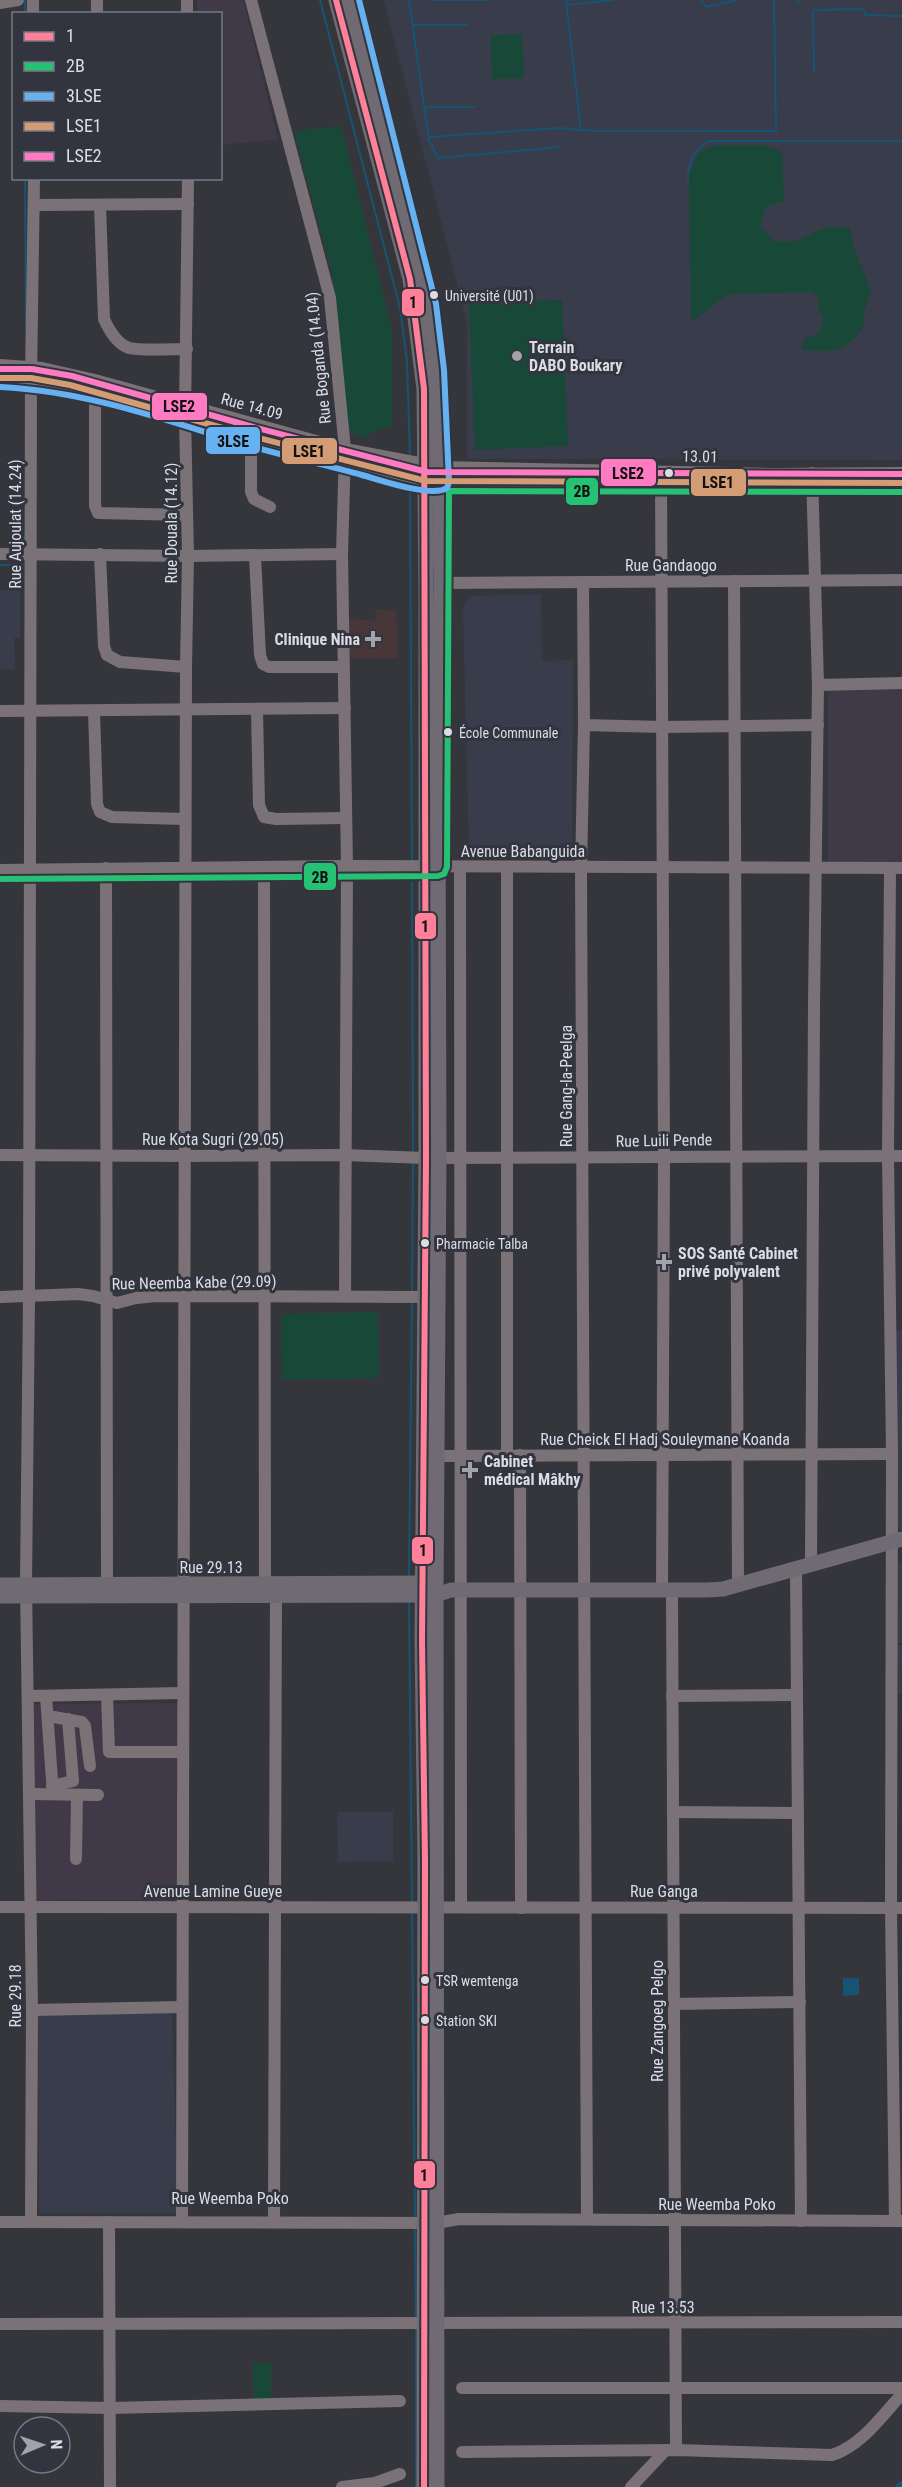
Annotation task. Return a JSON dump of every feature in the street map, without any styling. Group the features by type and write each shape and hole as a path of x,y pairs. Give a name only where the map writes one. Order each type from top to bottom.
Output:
{"main road":[{"path":"336,0 410,279 422,369 441,583 431,866"},
{"path":"350,0 427,304 434,360 431,866 432,1158 437,1456 429,1589"},
{"path":"432,1158 425,1297 431,1907 431,2323 437,2487"},
{"path":"0,1596 26,1590 429,1589 667,1592 707,1590 738,1584 896,1541"},
{"name":"Rue 29.13","path":"0,1585 26,1590 107,1584 182,1590"},
{"path":"424,2487 431,2323"}],"street":[{"path":"0,3 18,0"},
{"name":"Rue Boganda (14.04)","path":"251,0 330,298 345,455 342,554 347,866 345,1296"},
{"name":"Rue Aujoulat (14.24)","path":"30,870 34,180"},
{"name":"Rue Douala (14.12)","path":"182,2218 185,819 189,556 186,411 188,180"},
{"path":"35,205 188,204"},
{"path":"100,205 104,319 108,329 129,348 187,349"},
{"name":"Rue 14.09","path":"0,366 95,380 251,436 433,474"},
{"name":"Rue 14.09","path":"0,378 32,372 94,391 186,411 345,455"},
{"path":"94,391 94,506 98,513 188,515"},
{"path":"251,436 251,492 255,499 270,507"},
{"name":"13.01","path":"812,478 902,473"},
{"name":"13.01","path":"433,474 812,478 902,483"},
{"name":"Rue Zangoeg Pelgo","path":"661,477 664,1158 661,1456 672,1696 673,1812 674,2387 670,2451"},
{"path":"812,478 818,685 812,1563"},
{"path":"0,554 189,556 342,554"},
{"path":"100,554 104,646 107,655 120,662 186,667"},
{"path":"255,556 260,655 263,664 268,667 343,667"},
{"name":"Rue Gandaogo","path":"441,583 902,580"},
{"path":"734,581 738,1584"},
{"name":"Rue Gang-la-Peelga","path":"584,582 581,868 587,2219"},
{"path":"818,685 902,683"},
{"path":"0,711 258,711 345,708"},
{"path":"94,711 97,804 100,812 107,816 185,819"},
{"path":"258,711 261,812 269,819 346,818"},
{"path":"584,724 662,727 818,725"},
{"name":"Avenue Babanguida","path":"0,870 347,866 896,868"},
{"path":"264,867 265,1298 276,1907 274,2219"},
{"path":"460,867 460,1456 456,1590 461,1907"},
{"path":"507,867 505,1157 513,1455 520,1590 521,1908"},
{"path":"106,868 107,1584"},
{"path":"896,868 888,1156 896,1315 892,1454 896,1541 899,2221"},
{"name":"Rue 29.18","path":"30,870 26,1590 32,2010 31,2218"},
{"name":"Rue Kota Sugri (29.05)","path":"0,1155 344,1155 432,1158"},
{"name":"Rue Luili Pende","path":"432,1158 902,1156"},
{"name":"Rue Neemba Kabe (29.09)","path":"0,1297 88,1295 117,1303 142,1297 425,1297"},
{"name":"Rue Cheick El Hadj Souleymane Koanda","path":"437,1456 892,1454"},
{"path":"796,1568 801,2221"},
{"path":"28,1696 182,1693"},
{"path":"107,1695 110,1752 183,1752"},
{"path":"672,1696 797,1695"},
{"path":"46,1696 53,1790"},
{"path":"48,1716 82,1722 86,1726 90,1766"},
{"path":"29,1794 53,1790 73,1781 68,1719"},
{"path":"53,1790 77,1795 98,1795"},
{"path":"76,1858 77,1795"},
{"path":"673,1812 797,1813"},
{"name":"Avenue Lamine Gueye","path":"0,1907 431,1907"},
{"name":"Rue Ganga","path":"431,1907 896,1908"},
{"path":"673,2004 800,2002"},
{"path":"32,2010 182,2007"},
{"name":"Rue Weemba Poko","path":"0,2214 109,2222 182,2218"},
{"name":"Rue Weemba Poko","path":"0,2222 31,2218 899,2221"},
{"path":"109,2222 110,2487"},
{"name":"Rue 13.53","path":"0,2324 902,2322"},
{"path":"462,2388 902,2388"},
{"path":"462,2452 670,2451 831,2455 845,2451 855,2443 902,2394"},
{"path":"0,2406 110,2408 400,2401"},
{"path":"631,2487 670,2451"},
{"path":"342,2487 375,2483 400,2474"}],"shaded area":[{"path":"197,0 243,0 278,139 222,145 222,12 198,12"},
{"path":"384,0 902,0 902,460 467,459 467,322"},
{"path":"0,590 20,590 20,638 14,638 15,669 0,669"},
{"path":"541,594 542,661 573,660 572,854 469,855 463,609 469,596"},
{"name":"Clinique Nina","path":"375,609 396,611 398,658 347,658 349,619 377,621"},
{"path":"902,688 902,866 828,865 828,690"},
{"path":"902,1330 902,1531 897,1526 896,1331"},
{"path":"902,1562 902,1643 897,1643 897,1563"},
{"path":"897,1645 902,1645 902,1694 898,1694"},
{"path":"180,1703 177,1900 34,1901 32,1704"},
{"path":"337,1812 393,1812 393,1861 338,1862"},
{"path":"172,2013 178,2213 39,2213 38,2015"}],"green space":[{"path":"522,34 524,78 492,79 491,35"},
{"path":"341,126 392,330 392,426 371,432 367,438 352,434 348,426 331,269 294,131"},
{"path":"763,145 782,152 784,201 766,207 760,225 774,241 793,242 828,227 850,228 853,246 871,291 863,314 865,325 844,346 831,350 802,350 804,338 816,336 823,326 823,315 818,311 819,299 812,292 728,294 691,322 689,175 698,153 713,146"},
{"name":"Terrain DABO Boukary","path":"562,300 568,446 475,450 469,304"},
{"path":"378,1312 379,1378 282,1380 281,1314"},
{"path":"253,2363 271,2363 271,2400 254,2400"}],"water":[{"path":"843,1978 859,1978 859,1995 843,1996"}],"waterway":[{"path":"25,0 25,12"},
{"path":"320,0 400,308 407,361 410,456"},
{"path":"409,0 429,140 438,158 560,147"},
{"path":"432,0 488,0"},
{"path":"566,0 581,131"},
{"path":"566,5 613,0"},
{"path":"701,0 706,7 738,0"},
{"path":"429,137 560,128 595,131 776,131 774,0"},
{"path":"814,72 813,10 864,9 865,15 902,16"},
{"path":"413,25 467,25"},
{"path":"426,107 474,107"},
{"path":"688,180 693,158 709,141 902,141"},
{"path":"25,180 26,326"},
{"path":"410,483 412,861"},
{"path":"22,549 25,534"},
{"path":"0,565 23,565"},
{"path":"412,870 413,1152"},
{"path":"412,1293 413,1161"},
{"path":"409,1578 412,1302"},
{"path":"409,1602 412,1902"},
{"path":"412,1911 415,2217"},
{"path":"415,2226 416,2319"},
{"path":"416,2328 416,2487"}],"transit line":[{"name":"1","path":"336,0 410,279 424,389 426,1158 422,1641 425,1860 424,2487"},
{"name":"3LSE","path":"0,387 93,400 258,448 418,490 440,491 447,488 449,482 444,370 436,304 359,0"},
{"name":"LSE2","path":"0,369 32,369 72,376 253,427 427,472 902,474"},
{"name":"LSE1","path":"0,378 31,378 70,385 251,436 426,481 902,483"},
{"name":"2B","path":"0,879 438,876 444,874 447,867 449,491 902,492"}],"place":[{"name":"Université (U01)","path":"434,295"},
{"name":"Terrain DABO Boukary","path":"517,356"},
{"name":"Clinique Nina","path":"373,639"},
{"name":"École Communale","path":"448,732"},
{"name":"Pharmacie Talba","path":"425,1243"},
{"name":"SOS Santé Cabinet privé polyvalent","path":"664,1262"},
{"name":"Cabinet médical Mâkhy","path":"470,1470"},
{"name":"TSR wemtenga","path":"425,1980"},
{"name":"Station SKI","path":"425,2020"}]}
